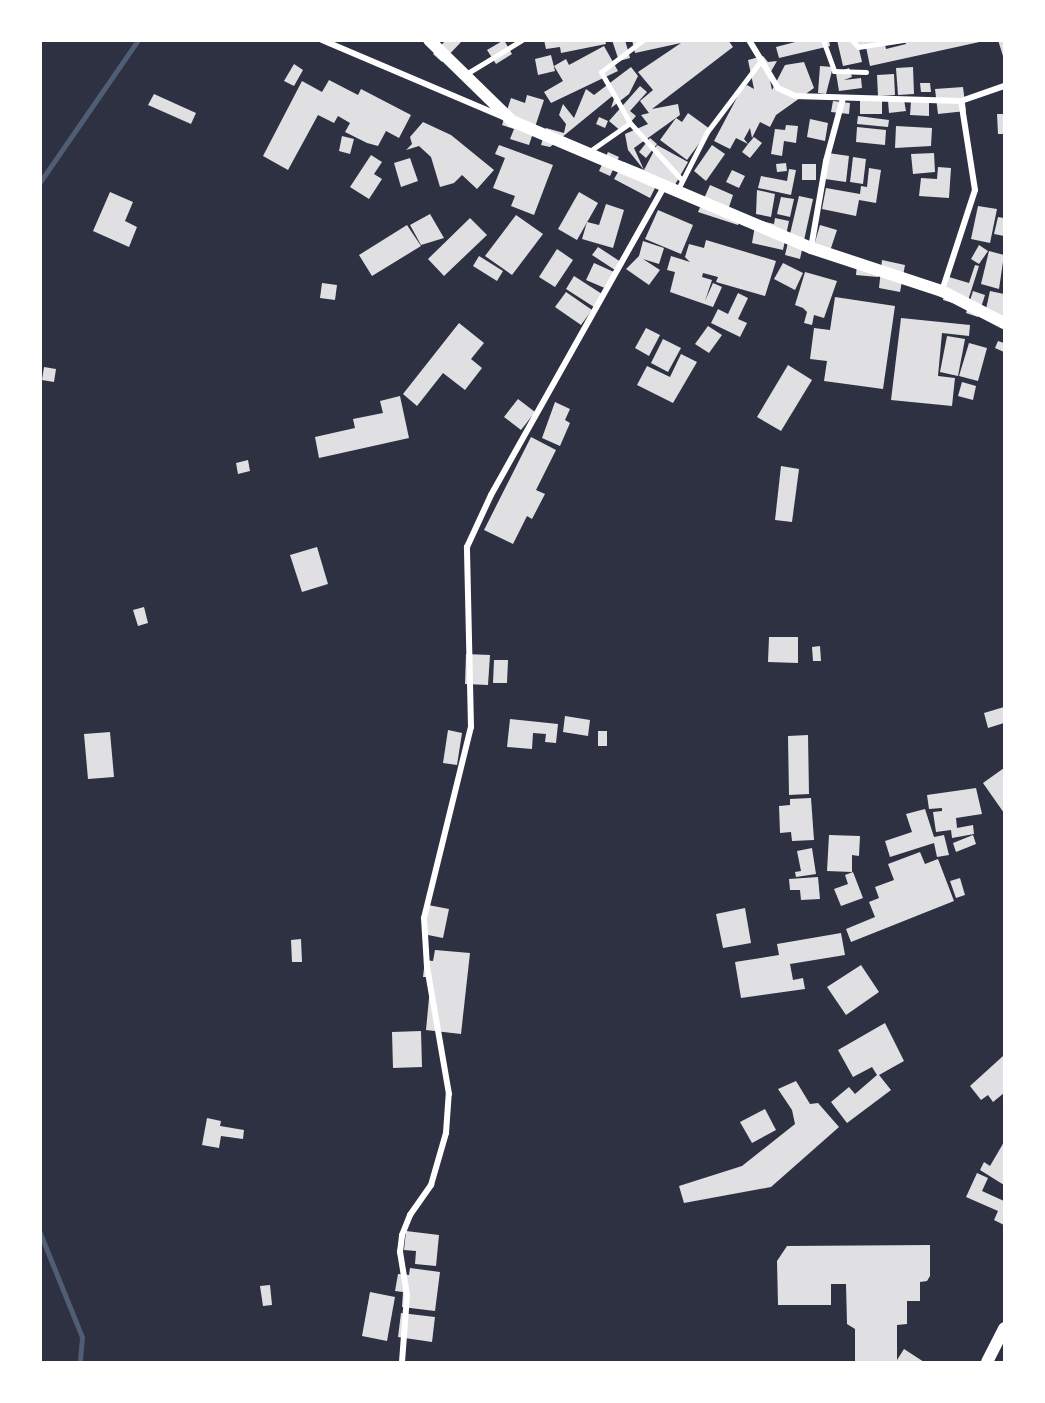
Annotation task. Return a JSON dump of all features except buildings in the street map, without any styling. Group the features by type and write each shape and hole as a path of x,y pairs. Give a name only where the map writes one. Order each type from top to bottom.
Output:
{"main road":[{"path":"429,40 512,121 584,155 811,248 942,291 1005,323"},
{"path":"987,1362 1005,1328"}],"street":[{"path":"322,40 512,121"},
{"path":"466,74 522,40"},
{"path":"644,40 601,72 630,123 681,179"},
{"path":"749,40 760,62 787,94 961,101 1005,86"},
{"path":"823,40 834,71 866,72"},
{"path":"852,40 858,47 904,40"},
{"path":"677,192 681,179 706,132 740,84 760,62"},
{"path":"811,248 826,161 843,98"},
{"path":"942,291 975,190 974,165 961,101"},
{"path":"584,155 630,123"},
{"path":"402,1362 407,1295 400,1252 402,1235 410,1215 431,1185 446,1133 449,1094 427,967 424,918 471,726 467,547 501,477 664,187"}],"waterway":[{"path":"40,182 138,40"},
{"path":"40,1233 82,1337 80,1362"}]}
